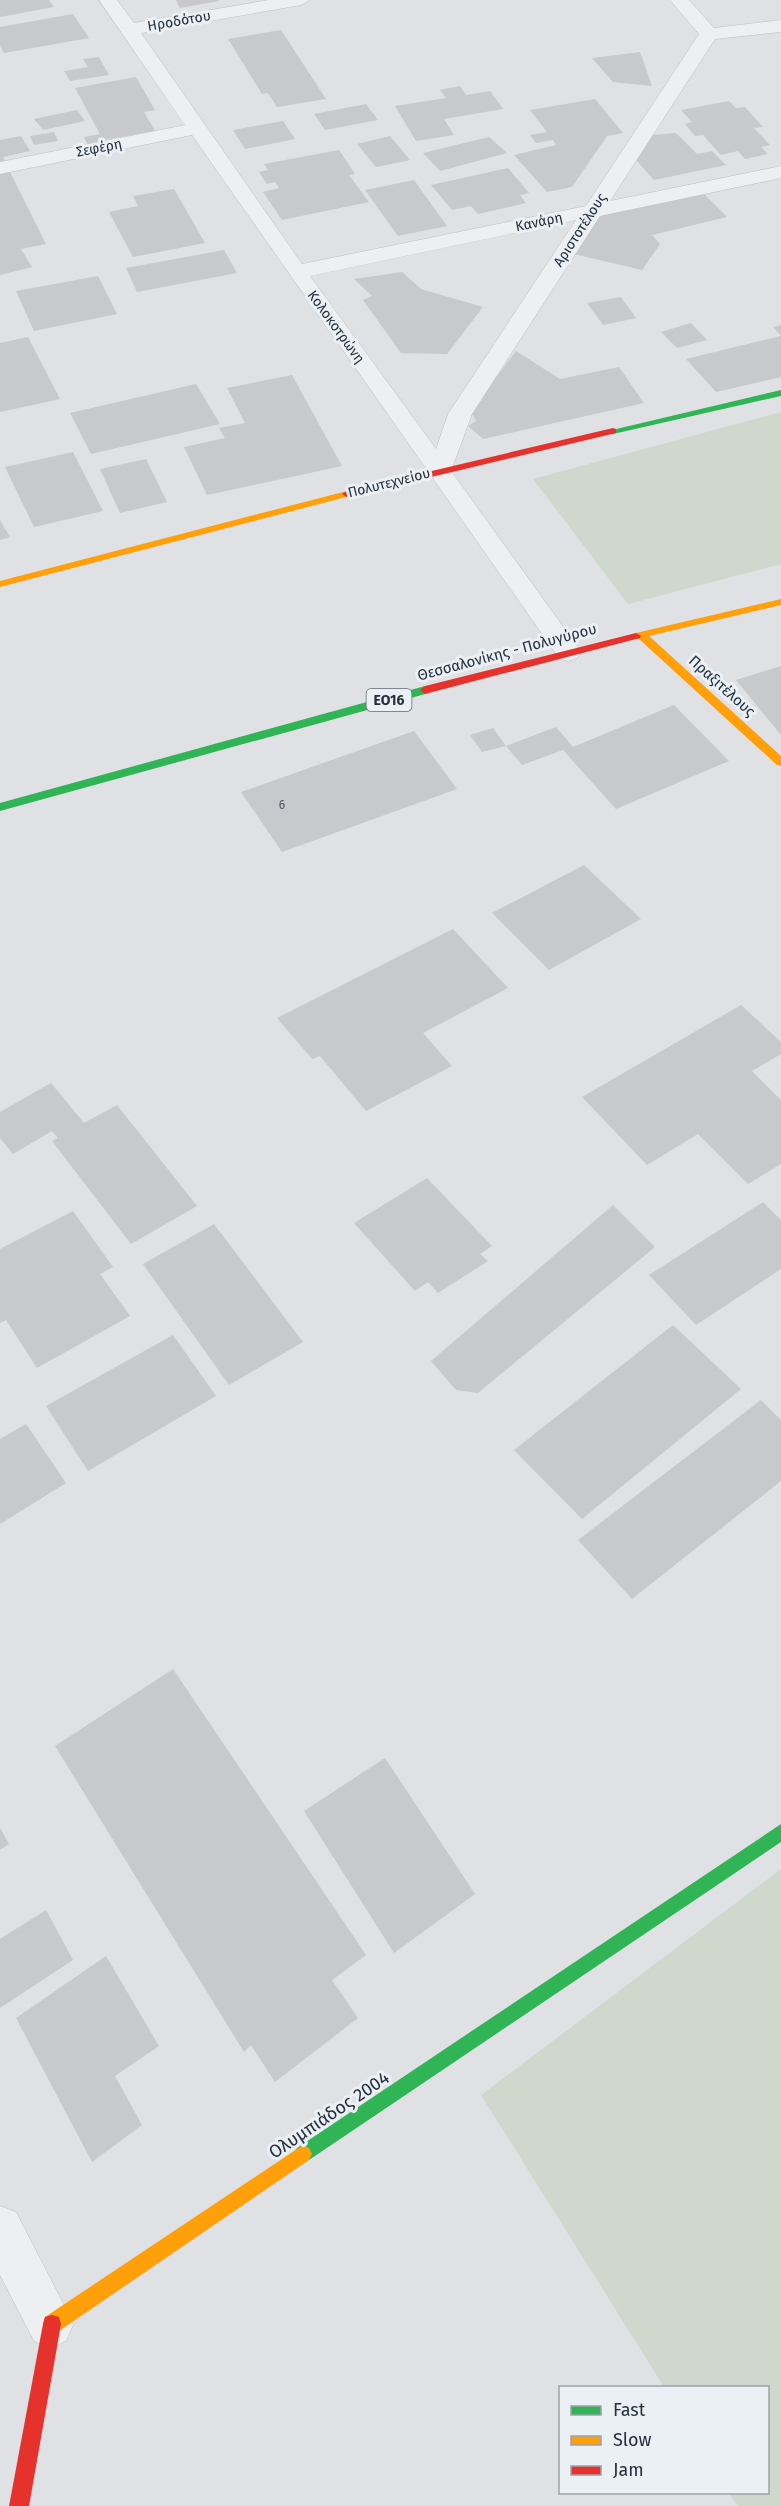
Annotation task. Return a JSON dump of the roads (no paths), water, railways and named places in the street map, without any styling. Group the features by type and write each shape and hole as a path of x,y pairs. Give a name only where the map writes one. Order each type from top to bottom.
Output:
{"street":[{"name":"Κολοκοτρώνη","path":"108,0 297,272 568,652"},
{"name":"Ηροδότου","path":"128,30 302,0"},
{"path":"679,0 709,34 781,26"},
{"name":"Αριστοτέλους","path":"440,470 460,414 709,34"},
{"name":"Σεφέρη","path":"0,168 197,128"},
{"name":"Κανάρη","path":"297,272 781,172"},
{"name":"Πολυτεχνείου","path":"0,584 440,470 781,393"},
{"name":"Θεσσαλονίκης - Πολυγύρου","path":"0,807 568,652 781,602"},
{"name":"Πραξιτέλους","path":"641,635 781,762"},
{"name":"Ολυμπιάδος 2004","path":"50,2325 781,1832"},
{"path":"0,2228 50,2325 19,2506"}]}
